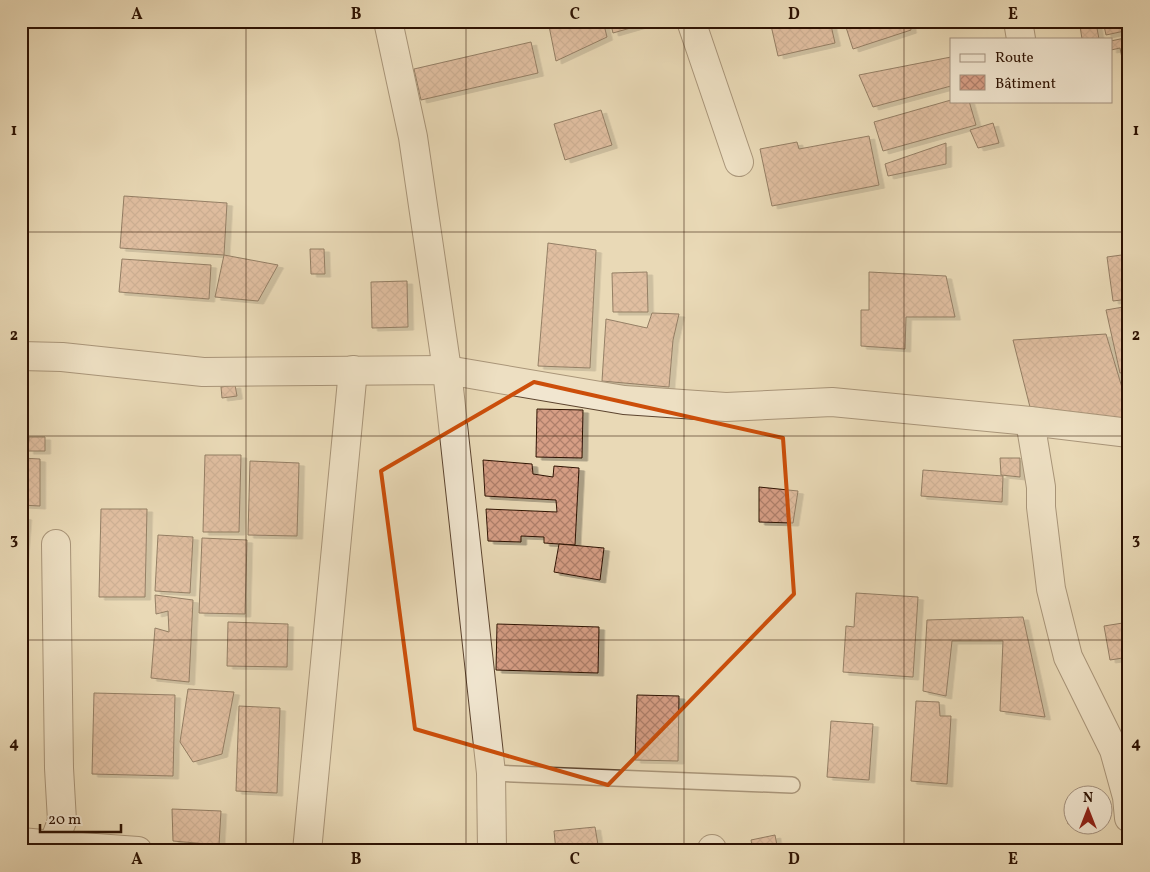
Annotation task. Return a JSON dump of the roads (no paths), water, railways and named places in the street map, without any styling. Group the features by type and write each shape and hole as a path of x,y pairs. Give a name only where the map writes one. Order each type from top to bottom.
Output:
{"street":[{"path":"388,21 413,137 447,370 491,773 492,851"},
{"path":"691,21 740,162"},
{"path":"1018,21 1022,38"},
{"path":"21,356 62,357 203,372 447,370 624,400 726,407 832,402 1030,421 1129,433"},
{"path":"307,851 353,370"},
{"path":"1030,421 1041,487 1041,507 1051,589 1068,657 1114,750 1127,797 1129,818"},
{"path":"53,845 62,821 58,768 56,544"},
{"path":"21,842 138,851"}],"lane":[{"path":"491,773 792,785"}]}
